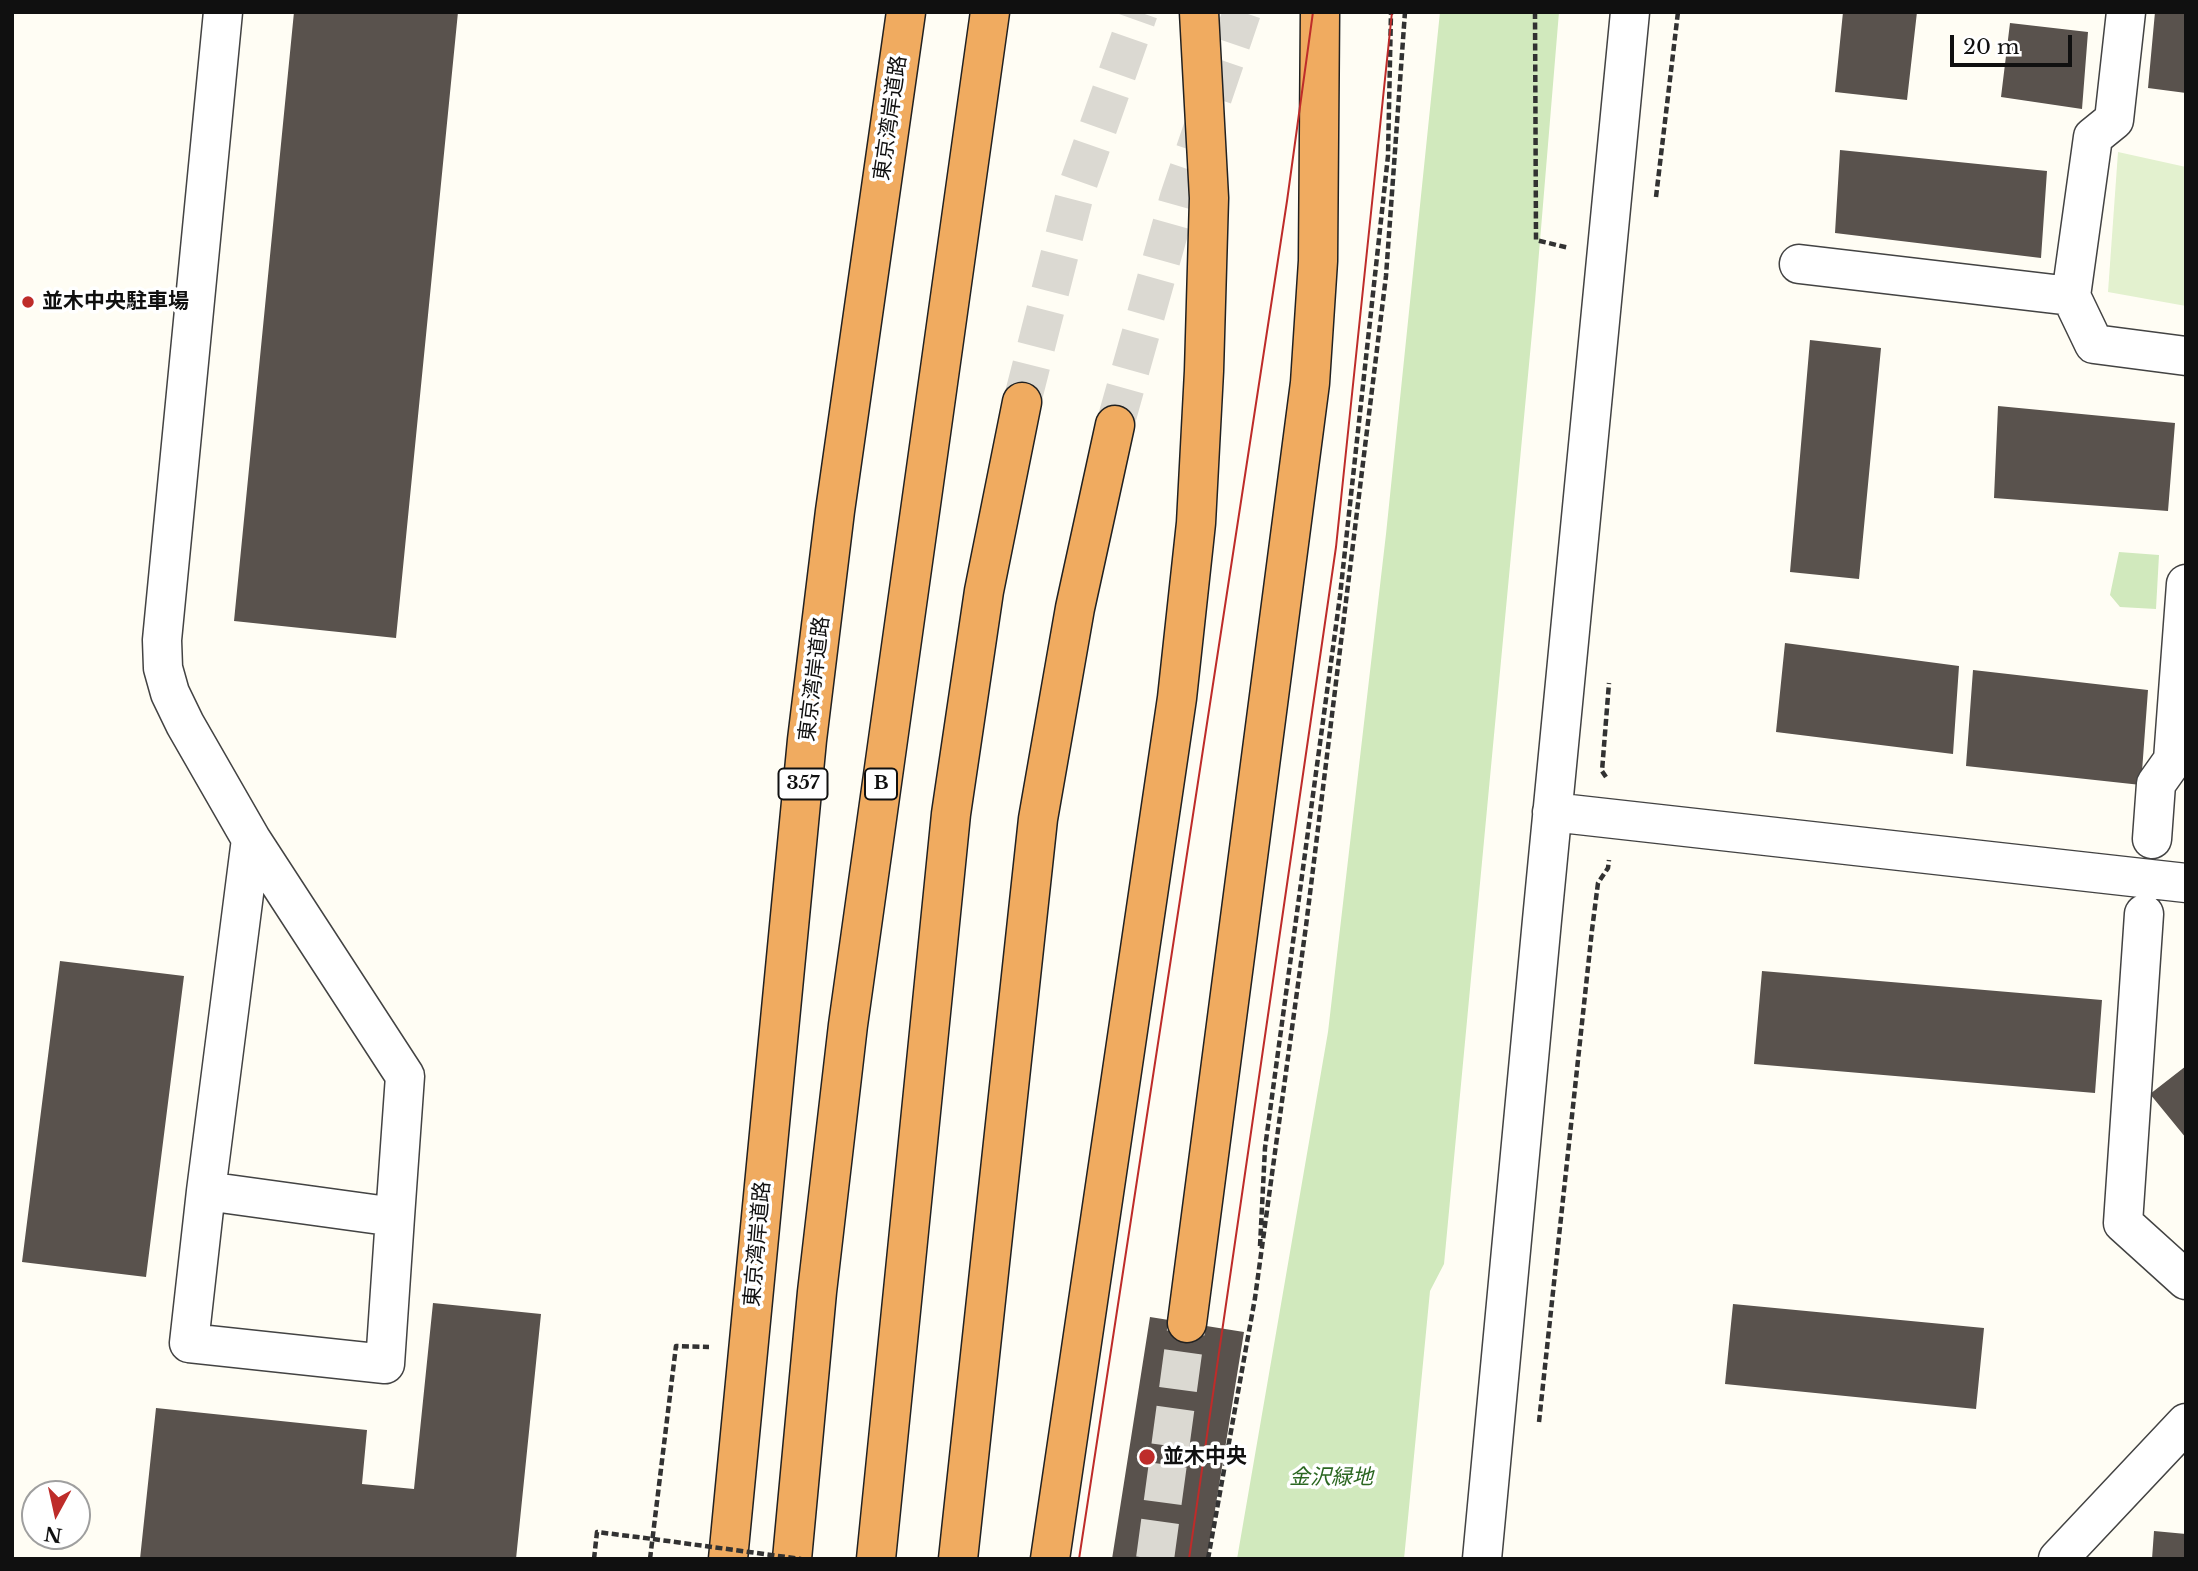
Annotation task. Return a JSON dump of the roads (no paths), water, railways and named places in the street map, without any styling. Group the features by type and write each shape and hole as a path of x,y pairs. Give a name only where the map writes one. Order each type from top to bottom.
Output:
{"highway":[{"name":"東京湾岸道路","path":"728,1559 807,740 835,511 906,12"},
{"name":"B","path":"792,1559 817,1292 848,1025 990,12"},
{"path":"1050,1559 1177,698 1196,523 1209,198 1199,12"},
{"path":"1187,1323 1310,383 1318,261 1320,12"},
{"path":"877,1559 951,814 984,592 1022,402"},
{"path":"958,1559 1038,820 1075,608 1115,425"}],"street":[{"path":"223,12 162,640 163,667 170,693 185,724 251,839 405,1076 385,1364 189,1343 251,839"},
{"path":"1482,1559 1630,12"},
{"path":"2126,12 2114,120 2093,137 2071,296 2094,344 2186,356"},
{"path":"1799,264 2071,296"},
{"path":"2152,839 2156,784 2173,760 2186,584"},
{"path":"1552,813 2186,883"},
{"path":"2144,914 2123,1223 2186,1280"},
{"path":"206,1191 395,1217"},
{"path":"2058,1559 2186,1423"}],"tunnel":[{"path":"1022,402 1076,190 1139,12"},
{"path":"1115,425 1179,197 1242,12"},
{"path":"1155,1559 1187,1323"}],"tram line":[{"path":"1079,1559 1287,201 1313,12"},
{"path":"1189,1559 1336,547 1392,12"}],"place":[{"name":"並木中央駐車場","path":"28,302"},
{"name":"並木中央","path":"1147,1457"}],"park label":[{"name":"金沢緑地","path":"1331,1478"}]}
